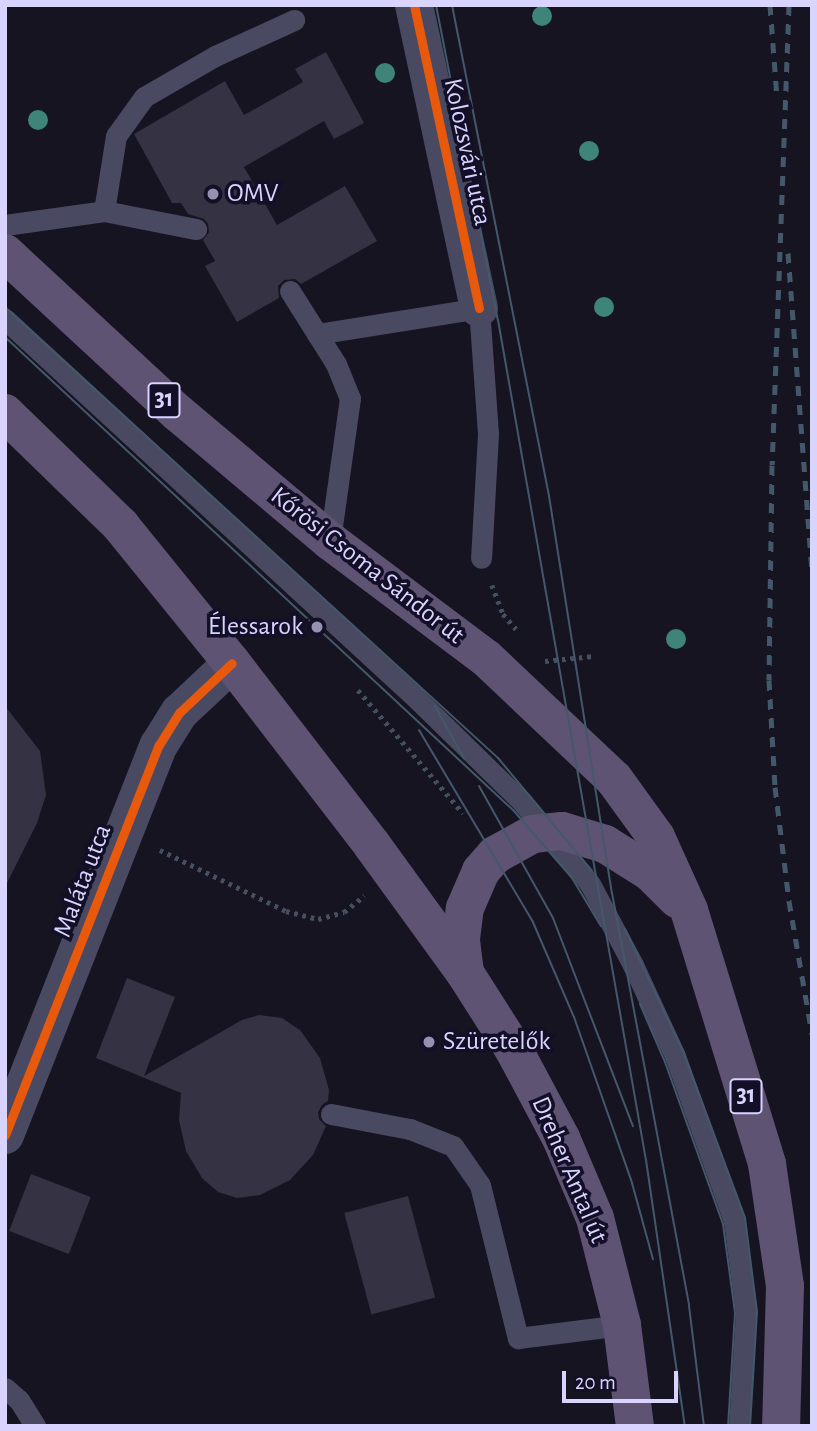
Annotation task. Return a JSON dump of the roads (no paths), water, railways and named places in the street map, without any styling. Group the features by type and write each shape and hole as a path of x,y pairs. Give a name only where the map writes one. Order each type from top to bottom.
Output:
{"main road":[{"name":"Kőrösi Csoma Sándor út","path":"5,253 178,413 330,541 486,658 614,779 656,838 689,910"},
{"path":"5,413 121,526 232,663 465,972"},
{"path":"465,972 461,939 465,908 481,871 495,855 513,843 548,832 562,831 619,851 651,873 689,910"},
{"name":"31","path":"689,910 766,1164 776,1218 785,1286 781,1426"},
{"name":"Dreher Antal út","path":"465,972 514,1050 561,1138 595,1218 622,1325 635,1426"}],"street":[{"name":"Kolozsvári utca","path":"414,5 479,308"},
{"name":"Maláta utca","path":"5,1135 159,745 180,712 232,663"}],"lane":[{"path":"104,211 116,136 144,97 215,56 294,20"},
{"path":"5,225 104,211 196,229"},
{"path":"290,291 336,364 350,398 330,541"},
{"path":"317,334 479,308 488,434 481,558"},
{"path":"5,319 418,700 523,803 590,884 675,1056 734,1221 746,1313 739,1426"},
{"path":"331,1114 410,1129 453,1146 480,1185 518,1338 622,1325"},
{"path":"5,1388 19,1400 35,1426"}],"tram line":[{"path":"436,5 498,320 646,1160 685,1426"},
{"path":"452,5 549,496 612,893 689,1306 704,1426"},
{"path":"5,307 498,758 592,871"},
{"path":"5,337 514,811 572,878 601,926"},
{"path":"435,706 464,758"},
{"path":"419,730 532,920 574,1017 632,1183 653,1259"},
{"path":"479,786 553,918 633,1126"},
{"path":"625,929 683,1051 745,1218 757,1312 750,1426"},
{"path":"640,1004 665,1062 723,1224 735,1313 728,1426"}],"railway":[{"path":"770,5 777,99"},
{"path":"789,5 772,465 769,680 775,787 789,901 812,1034"},
{"path":"788,253 812,572"}],"place":[{"name":"OMV","path":"213,194"},
{"name":"Élessarok","path":"317,627"},
{"name":"Szüretelők","path":"429,1042"}]}
